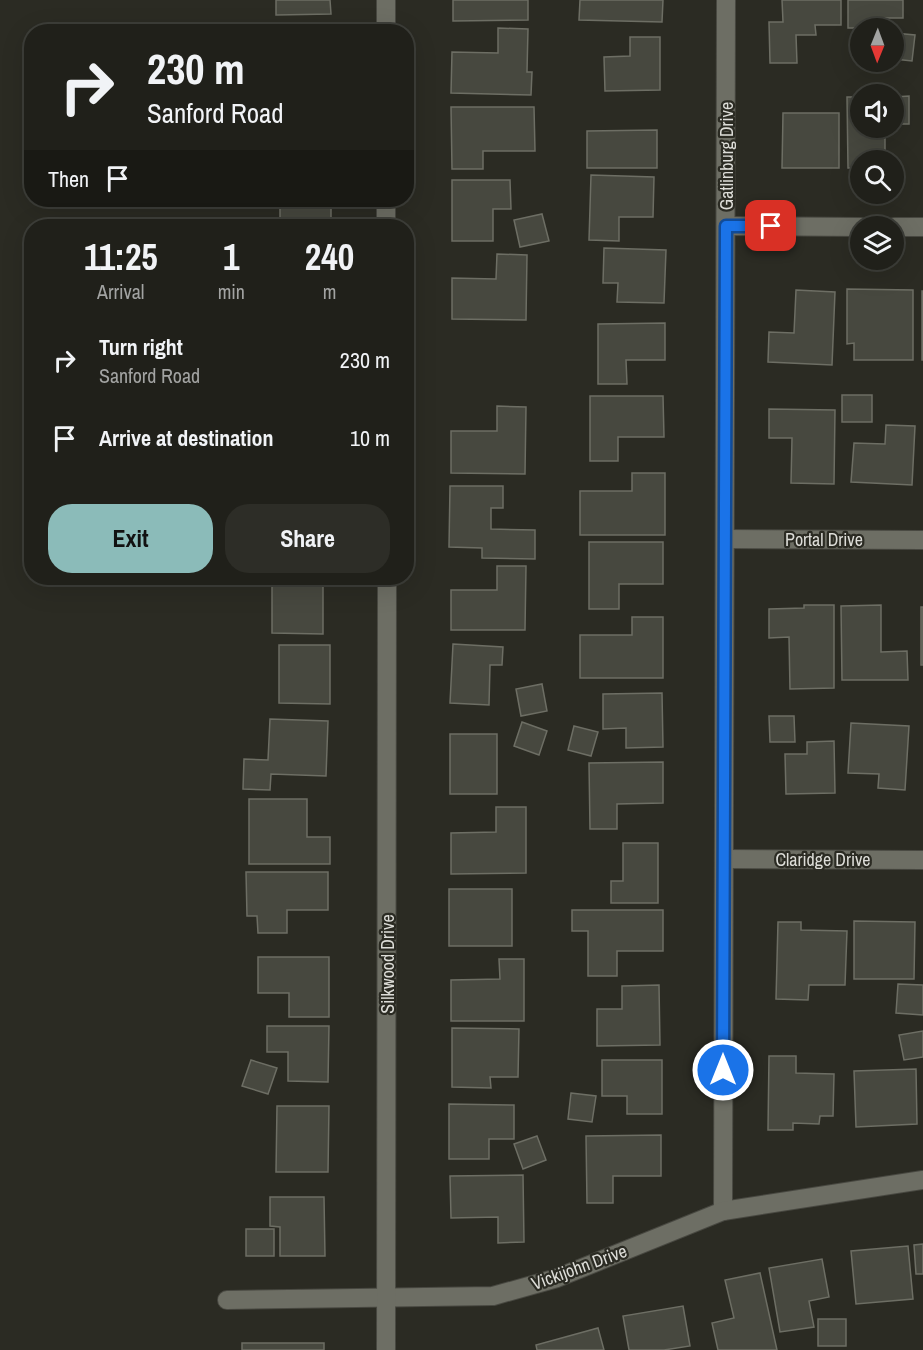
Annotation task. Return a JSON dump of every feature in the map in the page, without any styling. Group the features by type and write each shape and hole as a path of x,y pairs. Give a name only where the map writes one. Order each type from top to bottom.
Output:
{"street":[{"path":"386,0 386,24"},
{"name":"Gatlinburg Drive","path":"723,1211 726,0"},
{"path":"726,226 850,227"},
{"path":"904,227 923,227"},
{"name":"Portal Drive","path":"725,539 923,540"},
{"name":"Silkwood Drive","path":"386,1350 387,585"},
{"name":"Claridge Drive","path":"724,859 923,860"},
{"name":"Vickijohn Drive","path":"227,1300 387,1300 493,1296 556,1278 723,1211 923,1180"}],"building":[{"path":"276,0 330,0 331,14 276,15"},
{"path":"453,0 528,0 528,20 453,21"},
{"path":"580,0 663,0 662,22 579,20"},
{"path":"782,0 841,0 841,25 815,25 816,35 796,35 797,63 770,63 769,22 783,22"},
{"path":"848,0 903,0 903,18 850,18 850,28 848,28"},
{"path":"498,28 528,29 527,72 532,72 531,95 451,93 452,52 498,53"},
{"path":"904,34 915,35 912,61 904,60"},
{"path":"630,37 660,37 660,90 605,91 604,57 630,56"},
{"path":"904,96 909,96 909,124 904,124"},
{"path":"847,97 850,97 850,138 885,138 885,150 850,150 850,168 848,168"},
{"path":"451,107 534,107 535,151 483,151 483,169 452,169"},
{"path":"783,113 839,113 839,168 782,168"},
{"path":"657,130 657,168 587,168 587,131"},
{"path":"591,175 654,177 653,217 619,217 619,241 589,240"},
{"path":"452,180 510,180 511,209 493,209 493,241 452,241"},
{"path":"280,207 331,207 331,219 280,219"},
{"path":"542,214 549,241 520,247 514,220"},
{"path":"604,248 666,250 664,303 617,302 618,283 603,283"},
{"path":"497,254 527,255 526,320 452,319 452,278 496,279"},
{"path":"847,289 913,290 913,360 854,360 854,343 847,344"},
{"path":"796,290 835,292 832,365 768,362 769,332 794,333"},
{"path":"923,291 923,360 922,360"},
{"path":"665,323 665,360 626,360 627,384 598,384 598,324"},
{"path":"842,395 872,395 872,422 842,422"},
{"path":"590,396 663,396 664,437 618,437 618,461 590,461"},
{"path":"497,406 526,407 525,474 451,473 451,431 497,431"},
{"path":"769,409 835,410 834,484 791,483 792,438 769,438"},
{"path":"886,425 915,426 912,485 851,482 854,443 885,444"},
{"path":"632,473 665,473 665,535 580,535 580,491 632,491"},
{"path":"450,486 503,486 503,508 491,508 491,529 535,530 535,559 482,558 482,548 449,547"},
{"path":"589,542 663,542 663,584 619,584 619,609 589,609"},
{"path":"497,566 526,566 525,630 451,630 451,590 497,590"},
{"path":"272,585 323,585 323,634 272,633"},
{"path":"804,605 834,605 834,688 790,689 789,637 769,638 769,609 804,608"},
{"path":"881,605 881,652 907,651 908,680 842,680 841,606"},
{"path":"921,607 923,607 923,665 921,665"},
{"path":"632,617 663,617 663,678 580,678 580,635 632,635"},
{"path":"453,644 503,647 502,665 490,665 489,705 450,703"},
{"path":"279,645 330,645 330,704 279,703"},
{"path":"542,684 547,711 521,716 516,689"},
{"path":"662,693 663,747 626,748 626,728 603,729 603,694"},
{"path":"769,716 794,716 795,742 770,742"},
{"path":"270,719 328,721 326,776 271,774 270,790 243,789 244,759 268,760"},
{"path":"522,722 547,731 539,755 514,746"},
{"path":"851,723 909,726 905,790 878,788 879,774 848,773"},
{"path":"574,726 598,732 591,756 568,750"},
{"path":"450,734 497,734 497,794 450,794"},
{"path":"834,741 835,793 786,794 785,754 807,754 807,742"},
{"path":"663,762 663,803 617,804 617,829 590,829 589,763"},
{"path":"249,799 307,799 307,837 330,837 330,864 249,864"},
{"path":"496,807 526,807 526,873 451,874 451,833 496,832"},
{"path":"623,843 658,843 658,903 611,903 611,881 623,881"},
{"path":"246,872 328,872 328,910 287,910 287,933 258,933 257,916 247,916"},
{"path":"449,889 512,889 512,946 449,946"},
{"path":"572,910 663,910 663,951 617,951 617,976 588,976 588,931 572,931"},
{"path":"854,921 915,922 914,979 854,979"},
{"path":"778,922 801,922 801,930 847,931 845,985 809,985 808,1000 776,999"},
{"path":"258,957 329,957 329,1017 289,1017 289,993 258,993"},
{"path":"499,959 524,959 524,1021 451,1021 451,980 500,979"},
{"path":"898,984 923,985 923,1015 896,1013"},
{"path":"659,985 660,1045 597,1046 597,1009 622,1009 622,986"},
{"path":"267,1026 329,1026 328,1082 288,1081 288,1052 267,1052"},
{"path":"452,1028 519,1029 518,1077 490,1077 491,1088 452,1087"},
{"path":"923,1031 923,1057 904,1060 899,1035"},
{"path":"769,1056 796,1056 796,1073 834,1074 833,1116 820,1116 819,1124 793,1123 793,1130 768,1130"},
{"path":"251,1060 277,1068 268,1094 242,1086"},
{"path":"602,1060 662,1060 662,1114 627,1114 627,1096 602,1096"},
{"path":"916,1069 917,1124 856,1127 854,1071"},
{"path":"571,1093 596,1096 592,1122 568,1119"},
{"path":"449,1104 514,1105 514,1139 489,1139 489,1159 449,1159"},
{"path":"277,1106 329,1106 328,1172 276,1172"},
{"path":"661,1135 661,1176 613,1176 613,1203 587,1203 586,1136"},
{"path":"537,1136 546,1160 523,1169 514,1144"},
{"path":"523,1175 524,1242 498,1243 498,1217 451,1218 450,1176"},
{"path":"270,1197 324,1197 325,1256 280,1256 280,1227 270,1226"},
{"path":"246,1229 274,1229 274,1256 246,1256"},
{"path":"923,1244 923,1274 916,1274 914,1245"},
{"path":"908,1246 913,1299 856,1304 851,1251"},
{"path":"822,1259 829,1297 809,1301 814,1327 780,1332 769,1268"},
{"path":"760,1273 777,1350 718,1350 712,1323 734,1318 725,1280"},
{"path":"683,1306 690,1346 664,1350 629,1350 623,1316"},
{"path":"818,1319 846,1319 846,1346 818,1346"},
{"path":"598,1328 604,1350 537,1350 536,1345"},
{"path":"242,1343 324,1343 324,1350 242,1350"}],"route":[{"path":"723,1070 726,226 771,226"}]}
